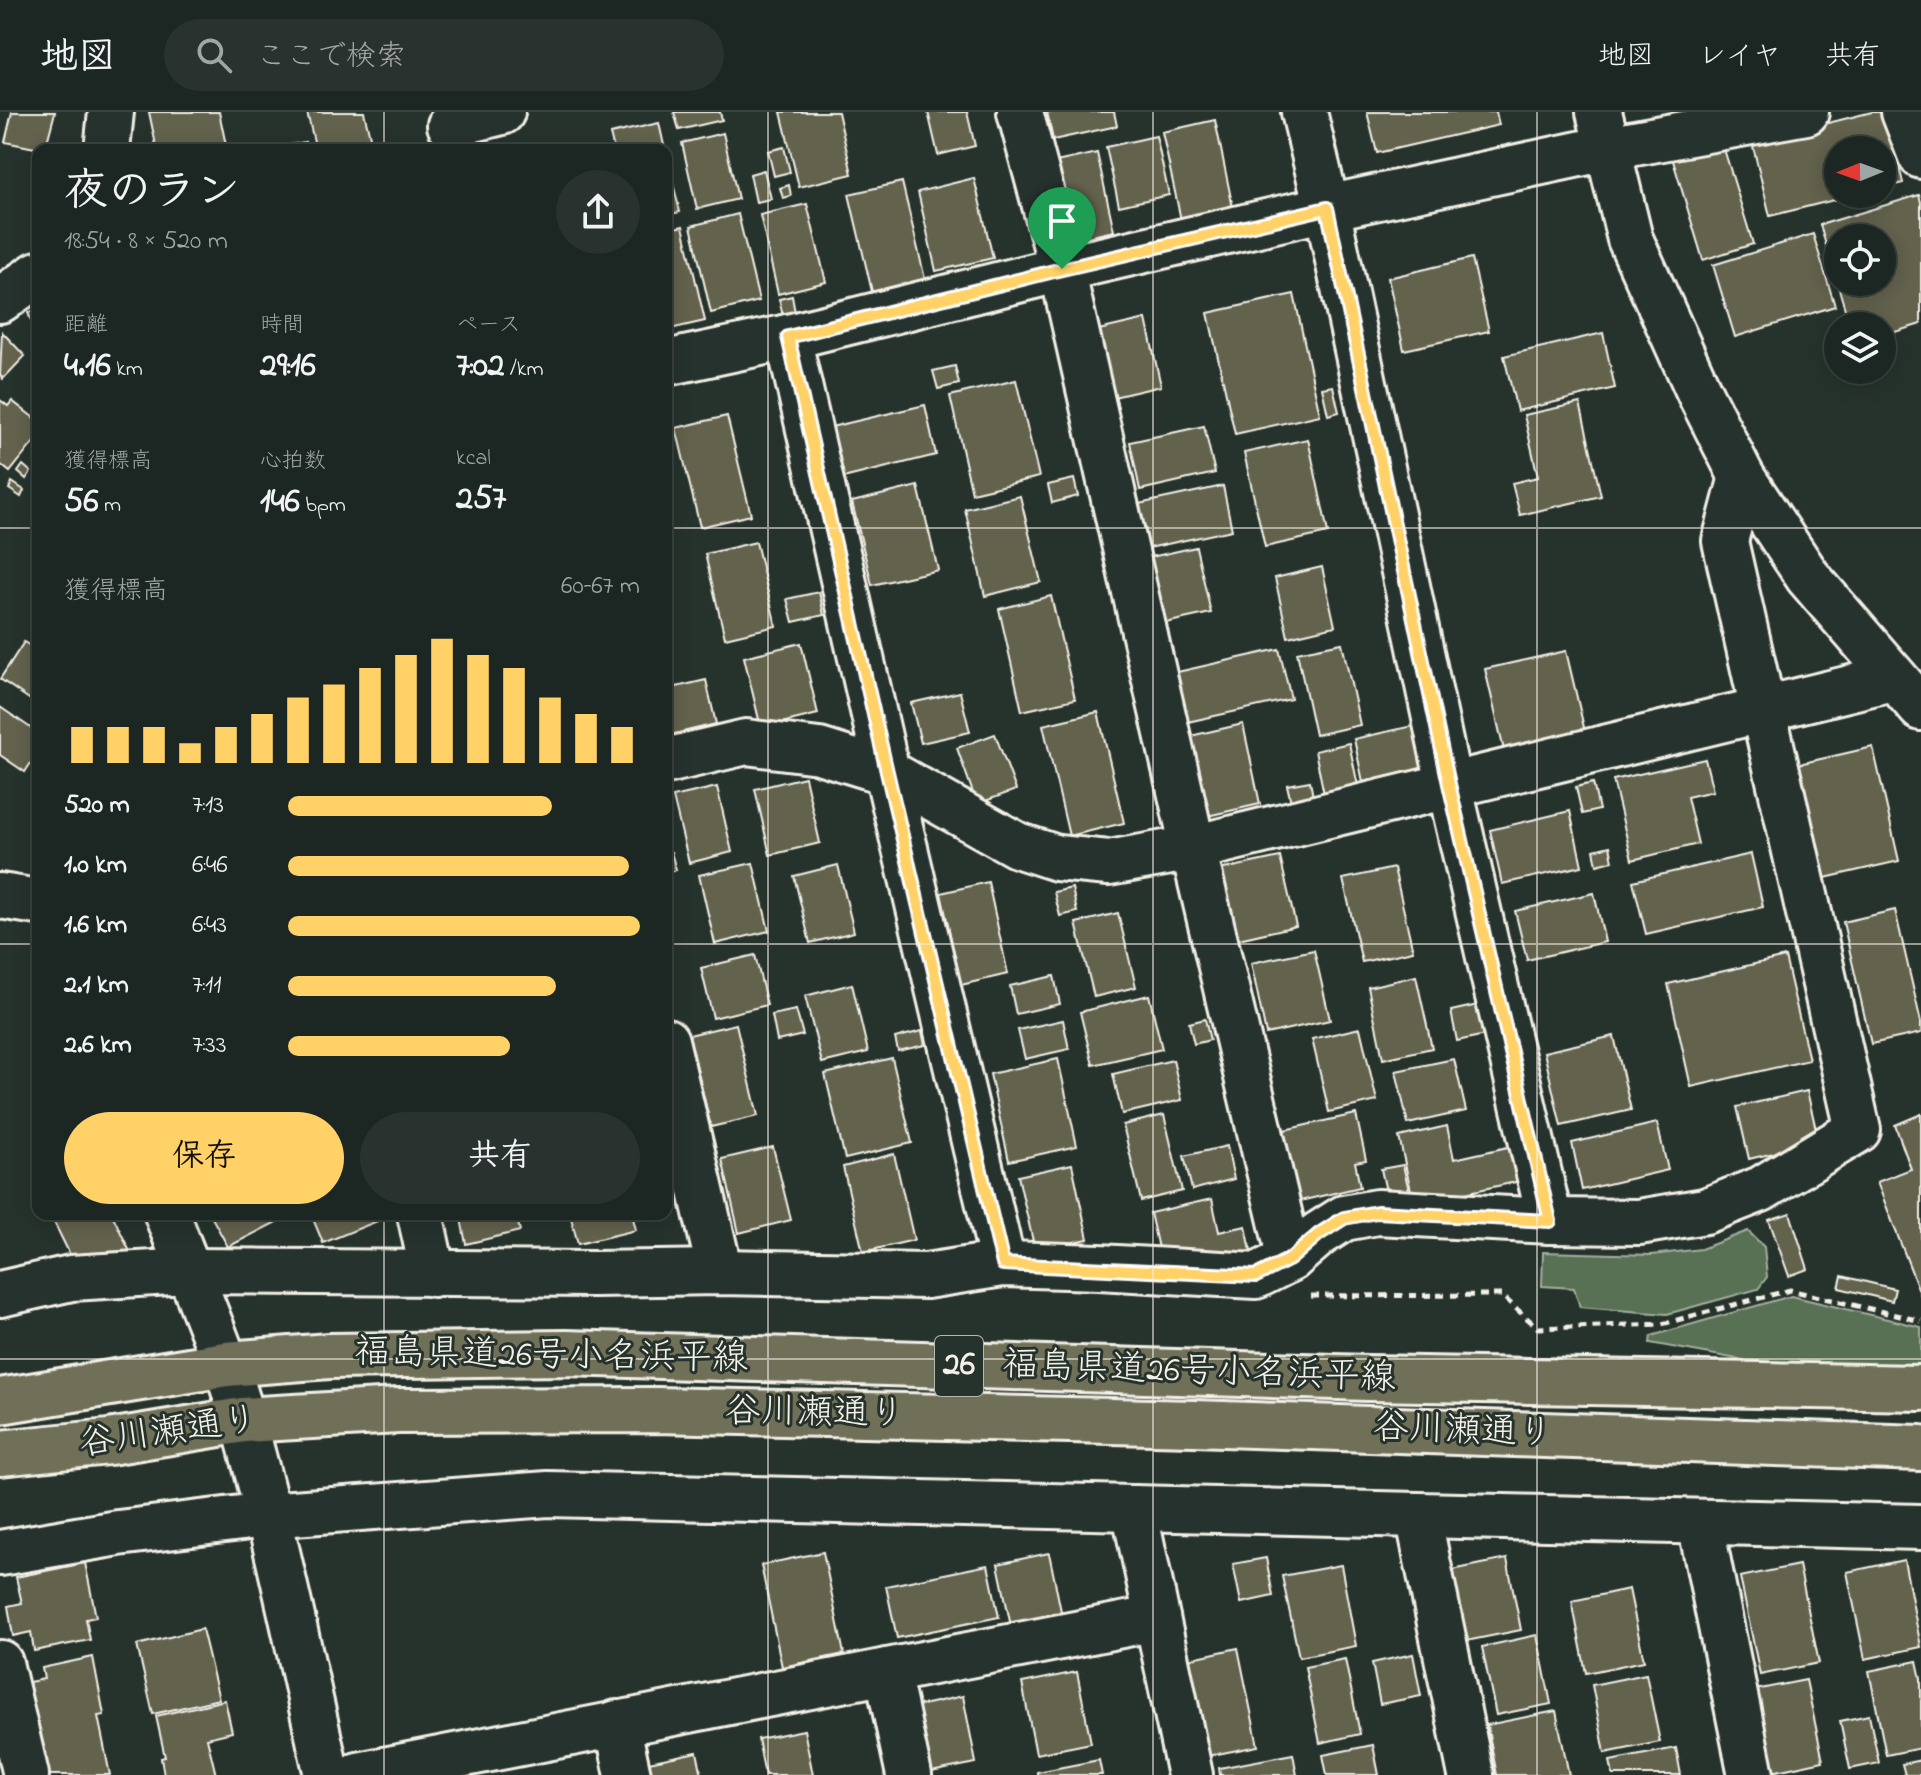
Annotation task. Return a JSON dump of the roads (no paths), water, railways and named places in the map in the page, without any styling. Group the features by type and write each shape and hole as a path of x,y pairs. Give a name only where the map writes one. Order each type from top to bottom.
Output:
{"main road":[{"name":"福島県道26号小名浜平線","path":"0,1401 226,1364 329,1356 566,1353 1368,1378 1921,1388"},
{"name":"谷川瀬通り","path":"0,1453 109,1442 243,1420 398,1411 657,1410 1209,1424 1921,1448"}],"street":[{"path":"108,144 111,112"},
{"path":"451,129 502,112"},
{"path":"1020,112 1062,269 1290,1259"},
{"path":"1304,112 1449,784 1550,1221"},
{"path":"672,362 788,337 1327,208 1603,130 1806,112"},
{"path":"1904,112 1921,156"},
{"path":"1603,130 1630,239 1700,394 1742,477 1808,577 1907,693"},
{"path":"0,300 32,278"},
{"path":"788,337 1003,1264"},
{"path":"0,1294 71,1278 188,1271 433,1274 720,1272 926,1276 1003,1264 1256,1276 1290,1259 1344,1218 1377,1212 1639,1222 1705,1211 1761,1189 1858,1130 1725,541 1742,477"},
{"path":"672,760 746,742 819,751 887,772 1017,845 1057,858 1109,863 1193,848 1764,708 1907,693"},
{"path":"0,896 32,901"},
{"path":"672,1067 720,1272"},
{"path":"169,1220 226,1364 243,1420 327,1775"},
{"path":"421,1220 433,1274"},
{"path":"0,1553 118,1533 266,1515 548,1494 1921,1527"},
{"path":"1134,1508 1190,1775"},
{"path":"1418,1515 1471,1775"},
{"path":"1700,1522 1751,1775"},
{"path":"358,1775 1157,1618"},
{"path":"0,1663 26,1775"},
{"path":"887,1671 909,1775"},
{"path":"617,1723 628,1775"}]}
